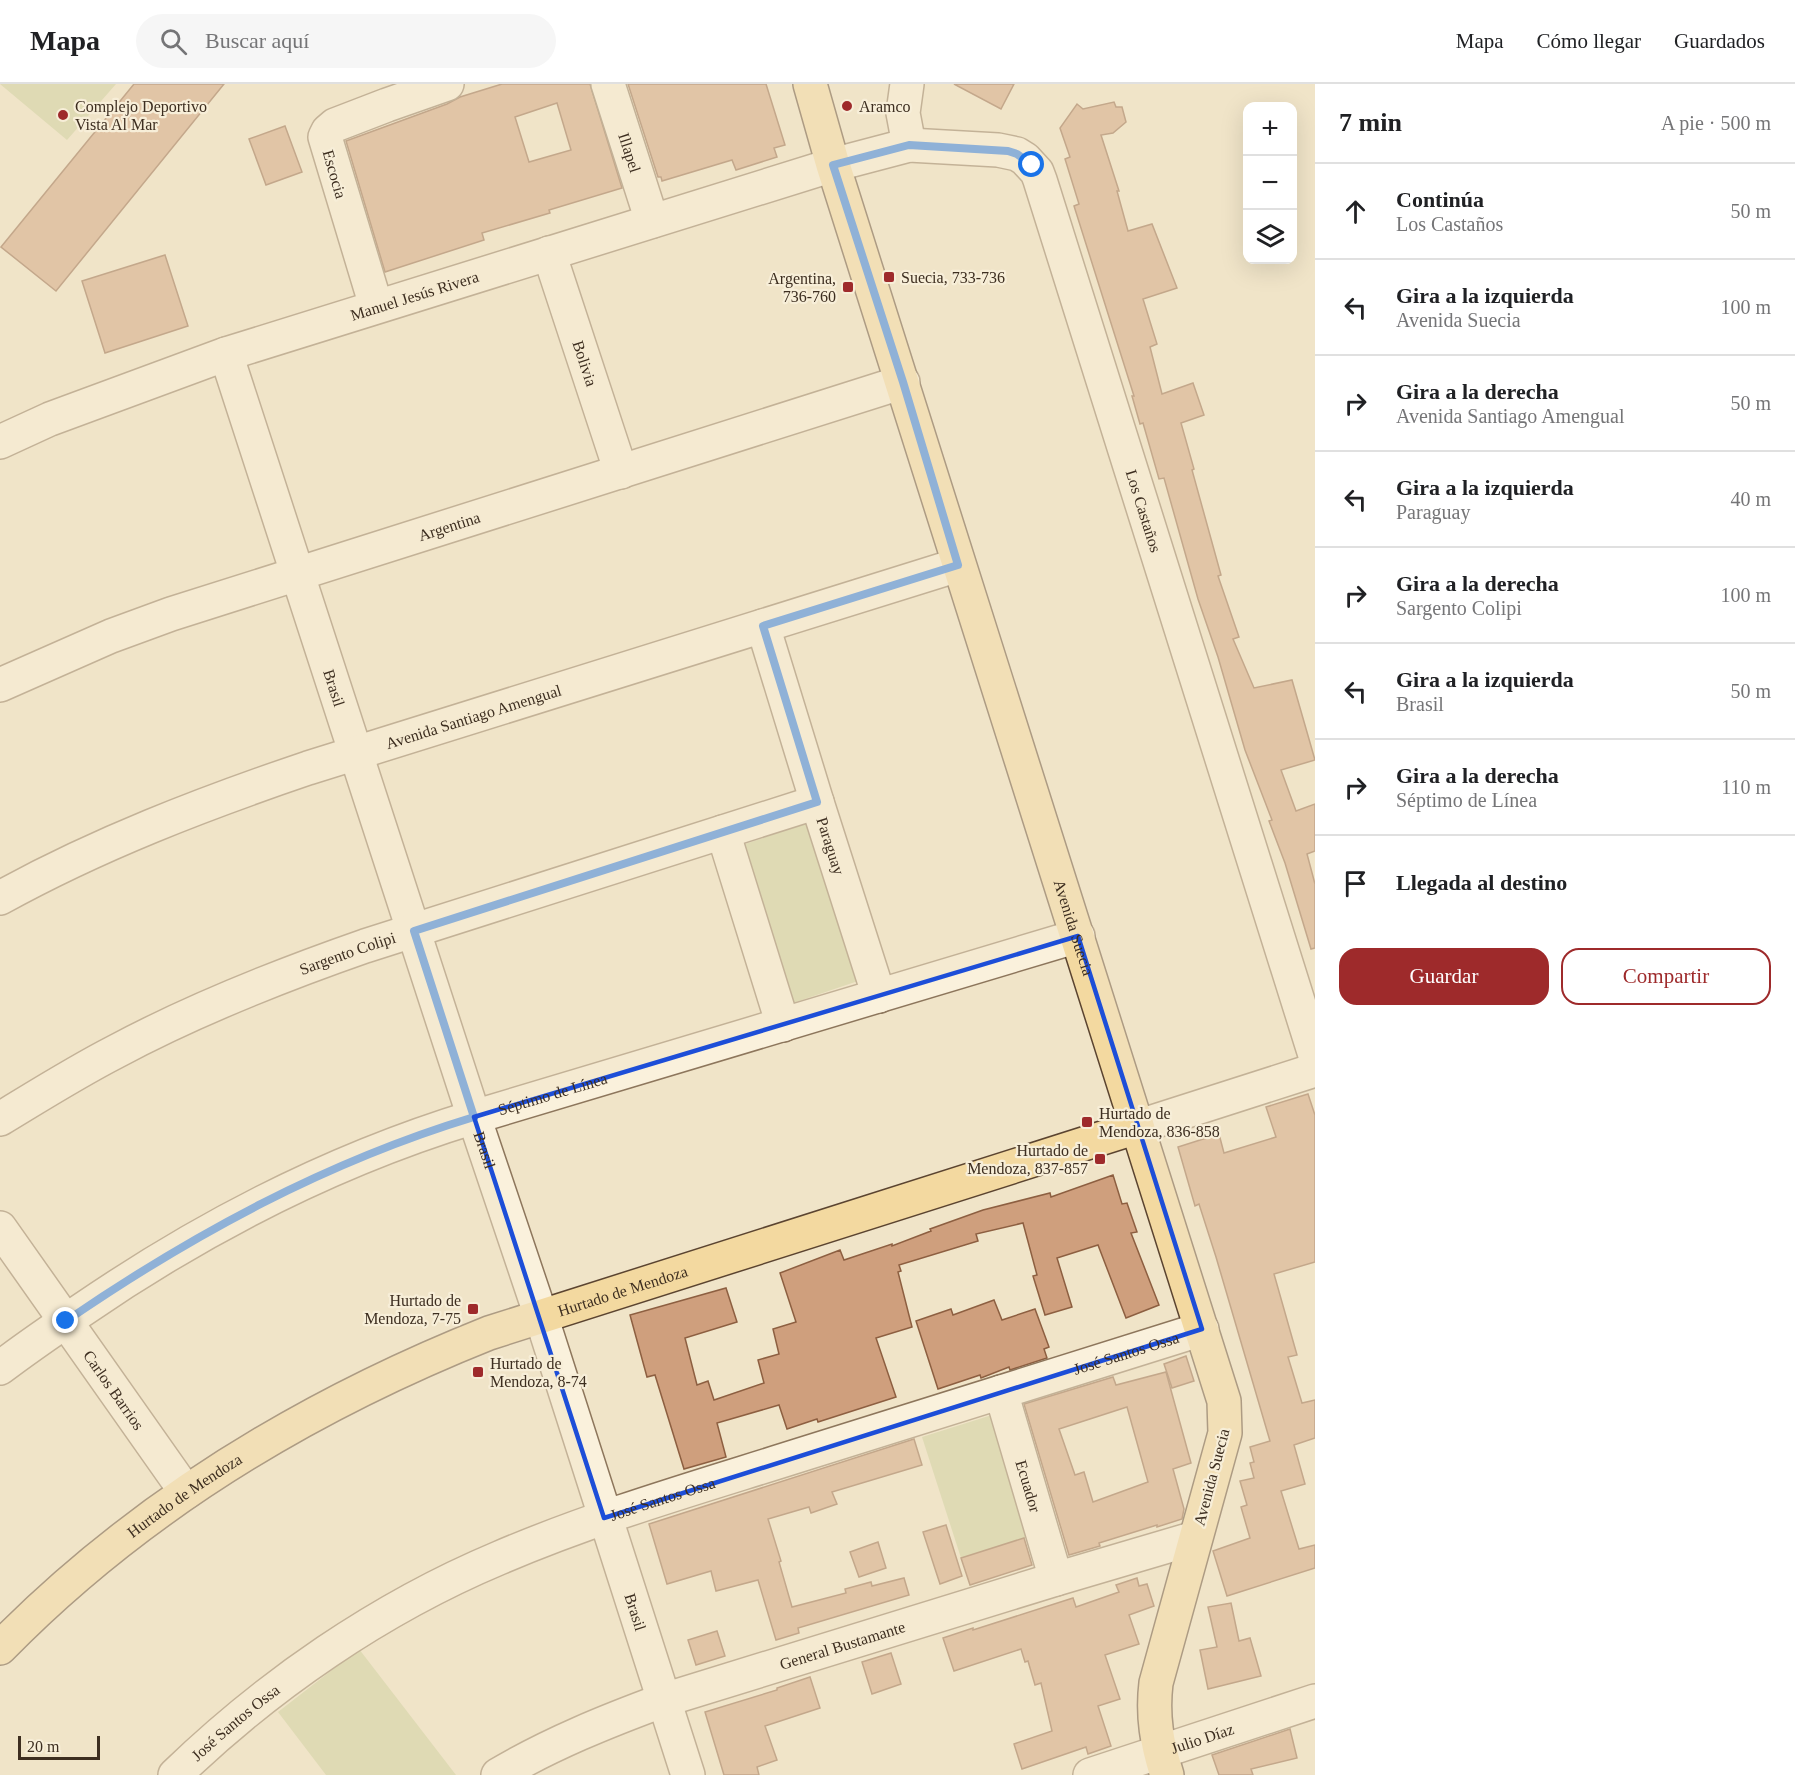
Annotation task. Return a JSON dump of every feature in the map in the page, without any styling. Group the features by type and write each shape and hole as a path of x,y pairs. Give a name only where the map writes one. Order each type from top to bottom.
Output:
{"main road":[{"name":"Avenida Suecia","path":"810,84 833,165 903,382 958,565 1078,936 1224,1401 1226,1433 1156,1683 1155,1728 1163,1763"},
{"name":"Hurtado de Mendoza","path":"0,1648 71,1581 186,1492 302,1419 425,1358 541,1316 1137,1127"}],"street":[{"name":"Escocia","path":"376,306 325,136 328,130 335,125 384,94 447,84"},
{"name":"Illapel","path":"608,84 652,221"},
{"path":"907,84 903,113 909,145"},
{"name":"Los Castaños","path":"833,165 909,145 1008,151 1025,159 1036,172 1315,1055"},
{"name":"Manuel Jesús Rivera","path":"0,442 50,419 226,354 833,165"},
{"name":"Bolivia","path":"549,253 621,472"},
{"name":"Brasil","path":"226,354 541,1316 688,1775"},
{"name":"Argentina","path":"0,685 111,636 171,614 903,382"},
{"name":"Avenida Santiago Amengual","path":"0,898 85,855 158,822 232,794 958,565"},
{"name":"Paraguay","path":"763,626 879,996"},
{"name":"Sargento Colipi","path":"0,1119 114,1052 175,1021 301,969 817,802"},
{"path":"723,832 783,1024"},
{"name":"Séptimo de Línea","path":"0,1368 125,1281 186,1243 248,1209 377,1150 424,1132 1078,936"},
{"name":"Hurtado de Mendoza","path":"1137,1127 1315,1070"},
{"name":"Carlos Barrios","path":"0,1228 186,1492"},
{"name":"José Santos Ossa","path":"175,1775 246,1711 298,1672 394,1610 497,1558 604,1518 1202,1329"},
{"name":"Ecuador","path":"1001,1392 1056,1579"},
{"name":"General Bustamante","path":"498,1775 558,1743 664,1700 1195,1538"},
{"name":"Julio Díaz","path":"1090,1775 1163,1763 1315,1701"}],"highlighted area":[{"path":"1078,936 1202,1329 604,1518 474,1117"}],"green space":[{"name":"Complejo Deportivo Vista Al Mar","path":"0,84 116,84 67,140"},
{"path":"808,823 861,980 787,1005 736,847"},
{"path":"995,1414 1034,1535 961,1558 922,1437"},
{"path":"359,1649 456,1775 326,1775 278,1712"}],"building":[{"path":"134,84 224,84 56,291 1,247"},
{"path":"502,84 590,84 622,188 482,233 484,240 385,272 346,141 447,104 460,97","holes":["557,103 571,150 529,162 515,117"]},
{"path":"628,84 766,84 785,145 774,148 777,157 736,170 732,160 662,181 661,177 658,177"},
{"path":"954,84 1014,84 1001,109"},
{"path":"1114,102 1116,107 1122,107 1126,122 1113,133 1101,135 1119,191 1117,191 1128,231 1152,224 1177,288 1143,299 1157,344 1150,347 1162,394 1193,383 1204,415 1181,423 1221,575 1218,576 1239,637 1233,639 1254,688 1292,680 1315,760 1281,770 1296,811 1315,804 1315,851 1307,854 1315,884 1315,948 1311,949 1285,863 1269,821 1272,820 1245,750 1218,657 1198,599 1164,478 1159,479 1143,423 1140,424 1132,396 1134,396 1074,206 1079,204 1065,159 1070,157 1060,128 1077,104 1083,109"},
{"path":"285,126 302,172 266,185 249,139"},
{"path":"165,255 188,326 105,353 82,281"},
{"path":"1308,1094 1315,1115 1315,1262 1274,1274 1297,1355 1288,1357 1302,1403 1315,1400 1315,1438 1294,1445 1305,1484 1281,1491 1299,1549 1315,1545 1315,1568 1227,1596 1213,1551 1250,1538 1241,1507 1247,1505 1240,1481 1254,1478 1250,1463 1254,1462 1250,1447 1270,1441 1216,1257 1199,1204 1195,1206 1178,1147 1219,1134 1224,1153 1276,1137 1266,1107"},
{"path":"1113,1175 1122,1204 1127,1203 1137,1232 1131,1233 1159,1305 1126,1318 1098,1245 1057,1258 1072,1307 1045,1315 1033,1276 1037,1275 1023,1223 976,1234 978,1241 899,1265 901,1271 898,1272 912,1327 876,1338 896,1397 818,1422 817,1419 787,1429 779,1405 717,1423 726,1457 684,1469 655,1375 647,1377 630,1315 726,1288 737,1322 685,1338 697,1385 708,1381 714,1400 764,1383 758,1360 779,1354 773,1329 796,1322 780,1273 840,1250 844,1260 892,1244 892,1246 931,1231 930,1229 983,1210 1050,1193 1051,1197"},
{"path":"994,1300 1002,1320 1035,1309 1049,1347 1044,1349 1047,1358 1010,1370 1009,1367 981,1378 980,1375 938,1389 916,1321 951,1309 953,1315"},
{"path":"1186,1356 1194,1381 1172,1388 1164,1364"},
{"path":"1166,1372 1191,1463 1173,1469 1184,1509 1182,1519 1099,1543 1100,1546 1069,1555 1024,1404 1113,1377 1116,1385","holes":["1127,1407 1148,1482 1093,1502 1084,1472 1075,1475 1059,1429"]},
{"path":"914,1439 922,1465 832,1492 837,1504 811,1513 809,1507 768,1519 792,1607 846,1593 845,1589 871,1582 872,1586 904,1578 909,1595 798,1628 799,1633 776,1640 758,1580 716,1591 711,1571 667,1584 649,1524"},
{"path":"946,1525 962,1576 940,1584 923,1532"},
{"path":"1024,1538 1032,1565 970,1585 961,1558"},
{"path":"878,1542 886,1568 859,1577 850,1552"},
{"path":"1137,1578 1139,1586 1147,1584 1154,1606 1129,1615 1139,1644 1105,1655 1120,1699 1098,1706 1111,1746 1088,1754 1086,1747 1022,1769 1014,1744 1052,1731 1041,1683 1035,1685 1028,1661 1025,1662 1021,1649 954,1671 943,1638 1073,1598 1076,1607 1119,1592 1116,1585"},
{"path":"1231,1603 1239,1641 1250,1638 1261,1676 1208,1689 1200,1650 1217,1647 1208,1607"},
{"path":"717,1631 725,1656 696,1665 688,1640"},
{"path":"891,1653 901,1684 872,1694 862,1662"},
{"path":"810,1677 820,1708 765,1726 777,1760 757,1767 759,1775 724,1775 705,1712 777,1690 777,1688"},
{"path":"1290,1729 1297,1758 1251,1769 1253,1775 1219,1775 1212,1755"}],"place":[{"name":"Aramco","path":"847,106"},
{"name":"Complejo Deportivo Vista Al Mar","path":"63,115"},
{"name":"Suecia, 733-736","path":"889,277"},
{"name":"Argentina, 736-760","path":"848,287"},
{"name":"Hurtado de Mendoza, 836-858","path":"1087,1122"},
{"name":"Hurtado de Mendoza, 837-857","path":"1100,1159"},
{"name":"Hurtado de Mendoza, 7-75","path":"473,1309"},
{"name":"Hurtado de Mendoza, 8-74","path":"478,1372"}],"route":[{"path":"66,1321 186,1243 248,1209 386,1147 424,1132 474,1117 414,931 817,802 763,626 958,565 903,382 833,165 909,145 1008,151 1017,154 1032,165"}]}
